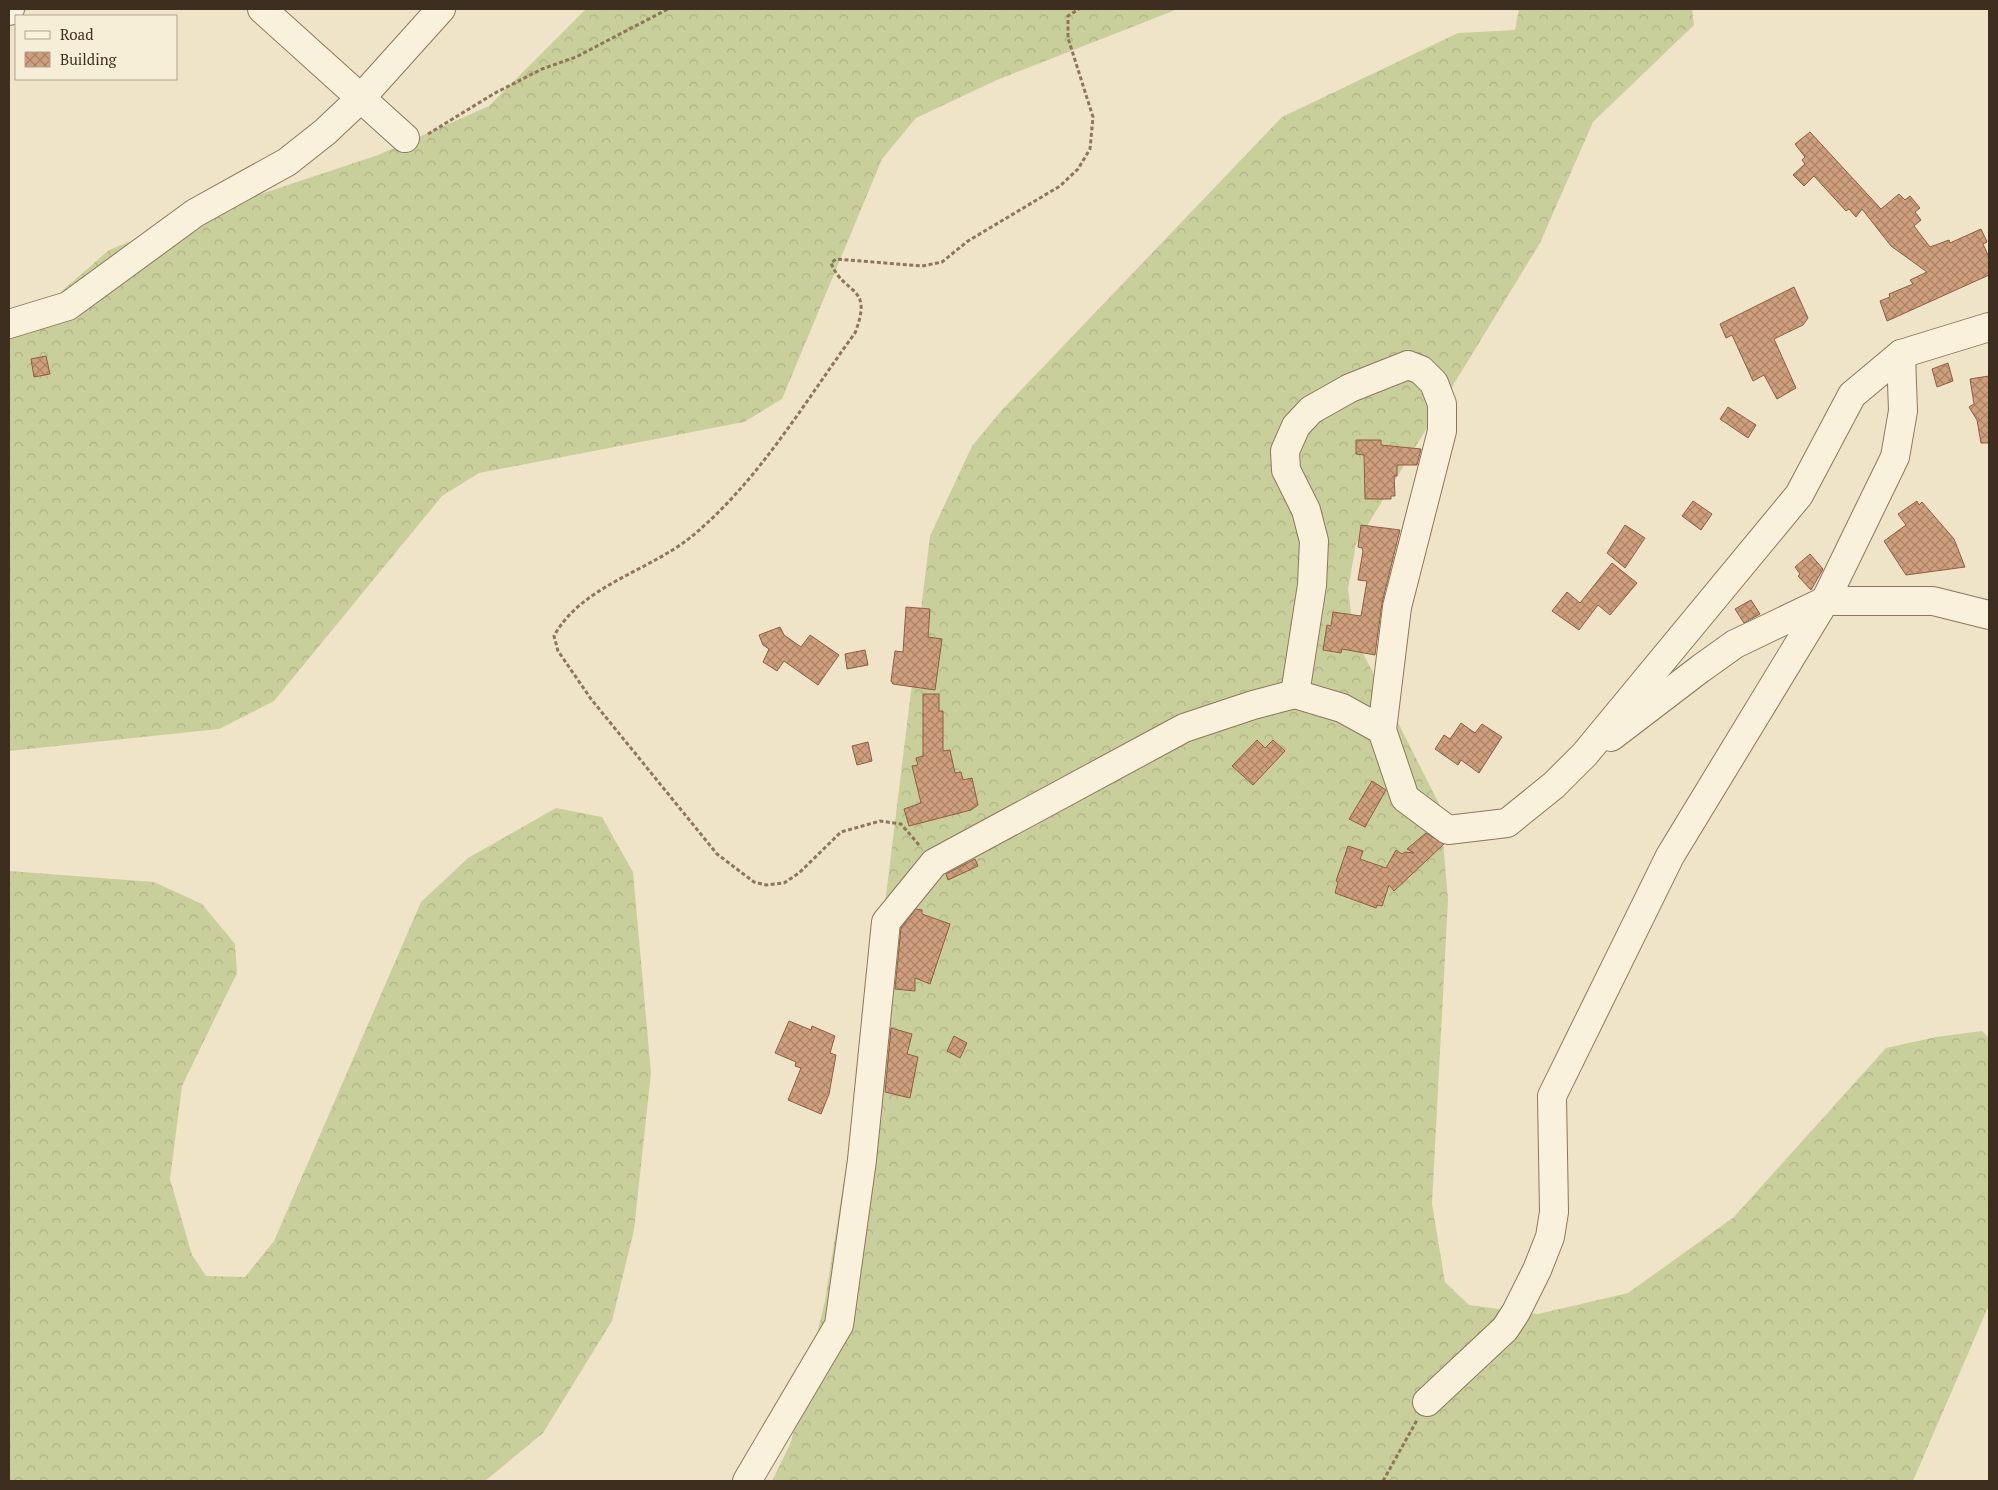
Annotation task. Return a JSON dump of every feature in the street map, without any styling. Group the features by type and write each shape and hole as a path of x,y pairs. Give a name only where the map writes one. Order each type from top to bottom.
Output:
{"street":[{"path":"262,9 405,138"},
{"path":"9,324 68,306 195,213 287,162 325,132 360,99 441,9"},
{"path":"1295,694 1312,585 1314,541 1306,510 1286,470 1285,451 1296,426 1312,410 1350,388 1408,366 1421,370 1434,383 1442,404 1442,430 1396,607 1382,730 1405,798 1448,830 1507,823 1554,785 1585,754 1799,495 1852,395 1901,354 1989,327"},
{"path":"1427,1402 1505,1329 1538,1270 1550,1237 1554,1212 1552,1096 1670,856 1825,601 1895,457 1903,411 1901,354"},
{"path":"1585,754 1620,732 1735,644 1825,601 1933,601 1989,615"},
{"path":"747,1481 839,1325 862,1160 886,922 934,863 1184,728 1295,694 1342,708 1382,730"}],"path":[{"path":"405,138 419,138 439,129 495,93 542,69 576,56 668,9"},
{"path":"934,863 901,824 880,821 841,832 799,873 784,883 766,885 754,882 717,854 591,699 558,651 554,636 560,624 598,592 690,538 753,474 855,333 862,315 859,295 834,270 831,263 836,259 922,266 942,262 968,241 1060,186 1078,169 1090,149 1093,117 1068,38 1068,16 1079,9"},
{"path":"1383,1481 1427,1402"}],"green space":[{"path":"586,9 1178,9 997,80 916,118 882,159 782,399 744,422 479,473 442,496 274,701 219,729 9,751 9,337 109,250 192,217 378,155 489,106"},
{"path":"1519,9 1692,9 1694,25 1593,122 1540,243 1356,544 1348,589 1354,635 1440,806 1448,900 1432,1204 1445,1282 1469,1305 1538,1314 1628,1293 1734,1217 1886,1048 1936,1037 1982,1031 1989,1038 1989,1305 1913,1481 772,1481 791,1442 825,1301 877,969 930,536 972,446 1002,410 1282,117 1458,33 1515,30"},
{"path":"556,808 602,817 633,872 651,1073 634,1230 612,1321 543,1433 485,1481 9,1481 9,871 154,882 202,904 235,944 237,973 182,1086 170,1179 192,1255 206,1276 245,1277 274,1241 421,902 468,858"}],"building":[{"path":"1810,132 1881,209 1899,194 1905,200 1910,196 1920,208 1915,212 1921,220 1914,226 1930,247 1949,240 1950,243 1981,229 1987,242 1983,244 1989,257 1989,275 1887,321 1880,301 1890,297 1889,294 1913,284 1910,280 1927,272 1891,246 1862,209 1856,217 1849,209 1846,211 1814,176 1804,186 1793,175 1805,164 1802,160 1805,157 1795,144"},
{"path":"1794,287 1808,318 1803,325 1774,339 1796,388 1777,399 1764,375 1753,381 1732,335 1726,338 1720,324"},
{"path":"46,356 50,374 34,377 31,359"},
{"path":"1948,363 1953,381 1937,387 1932,369"},
{"path":"1989,376 1989,443 1981,443 1977,420 1969,407 1974,404 1970,379"},
{"path":"1728,407 1756,425 1748,438 1720,419"},
{"path":"1356,440 1381,440 1381,445 1421,449 1417,465 1397,465 1397,476 1394,476 1395,496 1391,496 1391,499 1365,499 1364,455 1356,454"},
{"path":"1693,501 1712,514 1701,530 1682,516"},
{"path":"1917,501 1919,505 1922,502 1954,539 1965,567 1906,575 1884,541 1906,525 1898,514"},
{"path":"1361,525 1400,530 1382,603 1375,655 1342,649 1341,653 1323,650 1327,625 1331,626 1333,612 1361,616 1367,581 1358,580 1363,551 1362,548 1358,547"},
{"path":"1625,525 1645,538 1625,568 1607,553"},
{"path":"1810,554 1823,569 1811,590 1798,576 1800,574 1795,567"},
{"path":"1612,563 1637,583 1610,615 1598,605 1579,630 1552,611 1567,592 1580,603"},
{"path":"1751,600 1760,614 1744,623 1735,609"},
{"path":"906,607 930,609 928,637 942,639 935,690 893,684 891,681 895,651 903,652"},
{"path":"780,627 784,635 801,647 810,635 839,655 818,685 784,661 777,671 763,662 769,649 763,645 759,635"},
{"path":"865,650 868,665 847,669 845,654"},
{"path":"923,694 939,694 939,711 943,711 943,751 950,750 955,773 961,772 963,780 972,778 978,805 971,810 909,826 904,809 921,803 912,766 918,765 916,758 923,756"},
{"path":"1461,723 1475,733 1482,724 1502,737 1479,773 1461,760 1458,765 1435,749 1444,735 1450,739"},
{"path":"1257,740 1265,748 1273,740 1285,751 1253,785 1232,766"},
{"path":"868,742 872,761 857,765 852,746"},
{"path":"1372,781 1386,790 1365,827 1349,819"},
{"path":"1426,833 1444,844 1394,891 1389,885 1382,906 1377,905 1376,908 1335,893 1338,882 1336,881 1348,846 1363,851 1360,859 1386,868 1396,850 1402,854 1405,852 1414,853 1407,849"},
{"path":"975,859 978,866 948,880 946,874"},
{"path":"916,909 922,910 922,914 950,924 930,984 915,978 915,991 895,989 901,928"},
{"path":"789,1021 811,1030 812,1026 835,1036 830,1053 836,1055 829,1094 821,1114 788,1100 801,1068 795,1066 796,1062 775,1053"},
{"path":"891,1028 912,1034 907,1054 918,1057 910,1098 885,1092"},
{"path":"954,1036 967,1043 960,1058 947,1051"}]}
